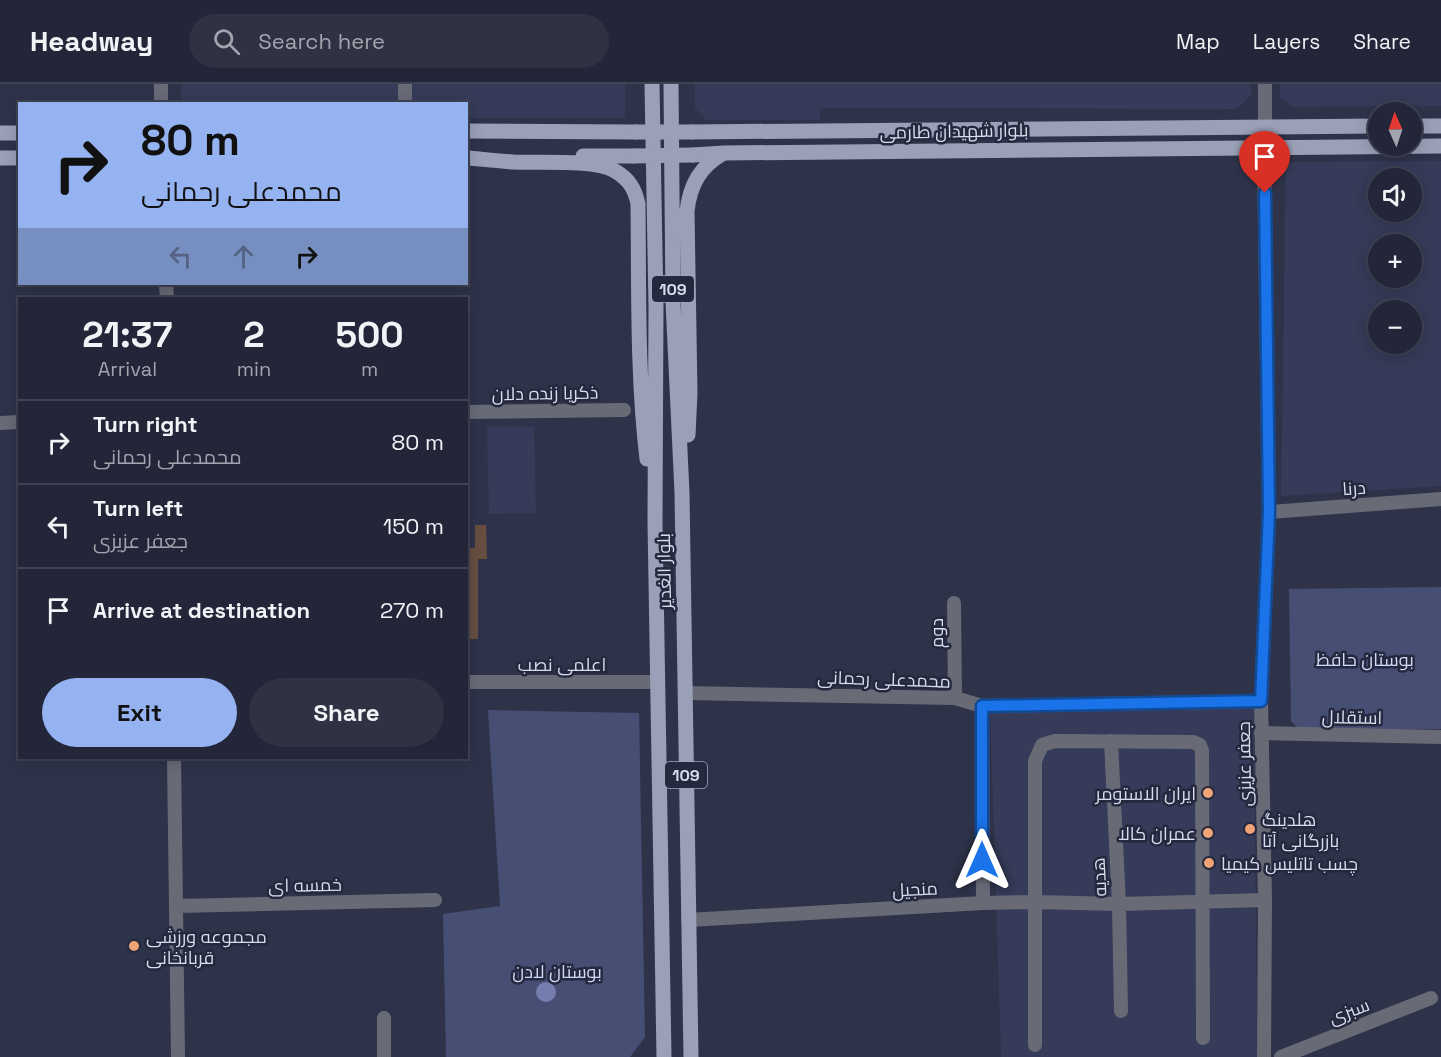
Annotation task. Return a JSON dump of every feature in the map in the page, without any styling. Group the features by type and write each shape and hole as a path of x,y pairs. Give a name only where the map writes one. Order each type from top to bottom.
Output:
{"main road":[{"name":"بلوار الغدیر","path":"652,84 656,307 655,522 664,1057"},
{"name":"بلوار الغدیر","path":"671,84 673,302 682,493 691,1057"},
{"path":"1264,148 1265,126"},
{"name":"بلوار شهیدان طارمی","path":"468,130 691,132 1368,126"},
{"path":"1422,126 1441,126"},
{"path":"0,133 18,133"},
{"name":"بلوار شهیدان طارمی","path":"468,158 724,153 1441,146"},
{"path":"682,493 690,393 687,211 689,194 703,169 724,153"},
{"path":"0,158 18,158"},
{"path":"468,158 593,165 614,170 634,189 638,204 639,348 643,425 655,522"},
{"path":"656,1057 664,1037"}],"street":[{"path":"161,84 161,102"},
{"path":"405,84 405,102"},
{"path":"1265,84 1265,126"},
{"name":"جعفر عزیزی","path":"1264,148 1269,512 1261,701 1264,1057"},
{"name":"ذکریا زنده دلان","path":"468,412 624,410"},
{"path":"0,423 18,422"},
{"name":"درنا","path":"1269,512 1441,499"},
{"name":"دوم","path":"954,603 955,698"},
{"name":"اعلمی نصب","path":"468,682 658,682"},
{"name":"محمدعلی رحمانی","path":"685,693 955,698 982,706 1261,701"},
{"path":"982,706 983,903"},
{"name":"استقلال","path":"1261,733 1441,737"},
{"path":"1035,1045 1035,761 1042,745 1055,741 1192,742 1200,745 1202,751 1204,900 1203,1038"},
{"name":"هدیه","path":"1111,741 1119,904 1120,1011"},
{"path":"174,759 178,1057"},
{"name":"خمسه ای","path":"176,906 435,900"},
{"name":"منجیل","path":"688,920 983,903 1119,904 1264,900"},
{"name":"سبزی","path":"1281,1057 1431,998"},
{"path":"384,1018 384,1057"}],"shaded area":[{"path":"181,84 625,84 625,118 468,118 468,102 181,102"},
{"path":"695,84 1251,84 1251,95 1237,109 820,108 820,120 706,120 695,108"},
{"path":"1280,84 1441,84 1441,106 1422,106 1422,102 1368,102 1368,106 1293,107 1280,97"},
{"path":"1441,161 1441,486 1281,496 1286,162"},
{"path":"534,426 536,513 489,514 487,427"},
{"path":"1254,701 1257,1057 1001,1057 990,706"},
{"path":"546,982 553,985 556,992 553,999 546,1002 539,999 536,992 539,985"}],"green space":[{"name":"بوستان حافظ","path":"1441,587 1441,729 1300,730 1291,721 1289,589"},
{"name":"بوستان لادن","path":"488,710 639,713 645,1037 630,1057 446,1057 443,914 500,906"}],"building":[{"path":"475,525 486,525 487,559 478,559 478,639 468,639 468,548 475,548"}],"place":[{"name":"ایران الاستومر","path":"1208,793"},
{"name":"هلدینگ بازرگانی آتا","path":"1250,829"},
{"name":"عمران کالا","path":"1208,833"},
{"name":"چسب تاتلیس کیمیا","path":"1209,863"},
{"name":"مجموعه ورزشی قربانخانی","path":"134,946"}],"route":[{"path":"982,860 982,706 1261,701 1269,512 1265,193"}]}
